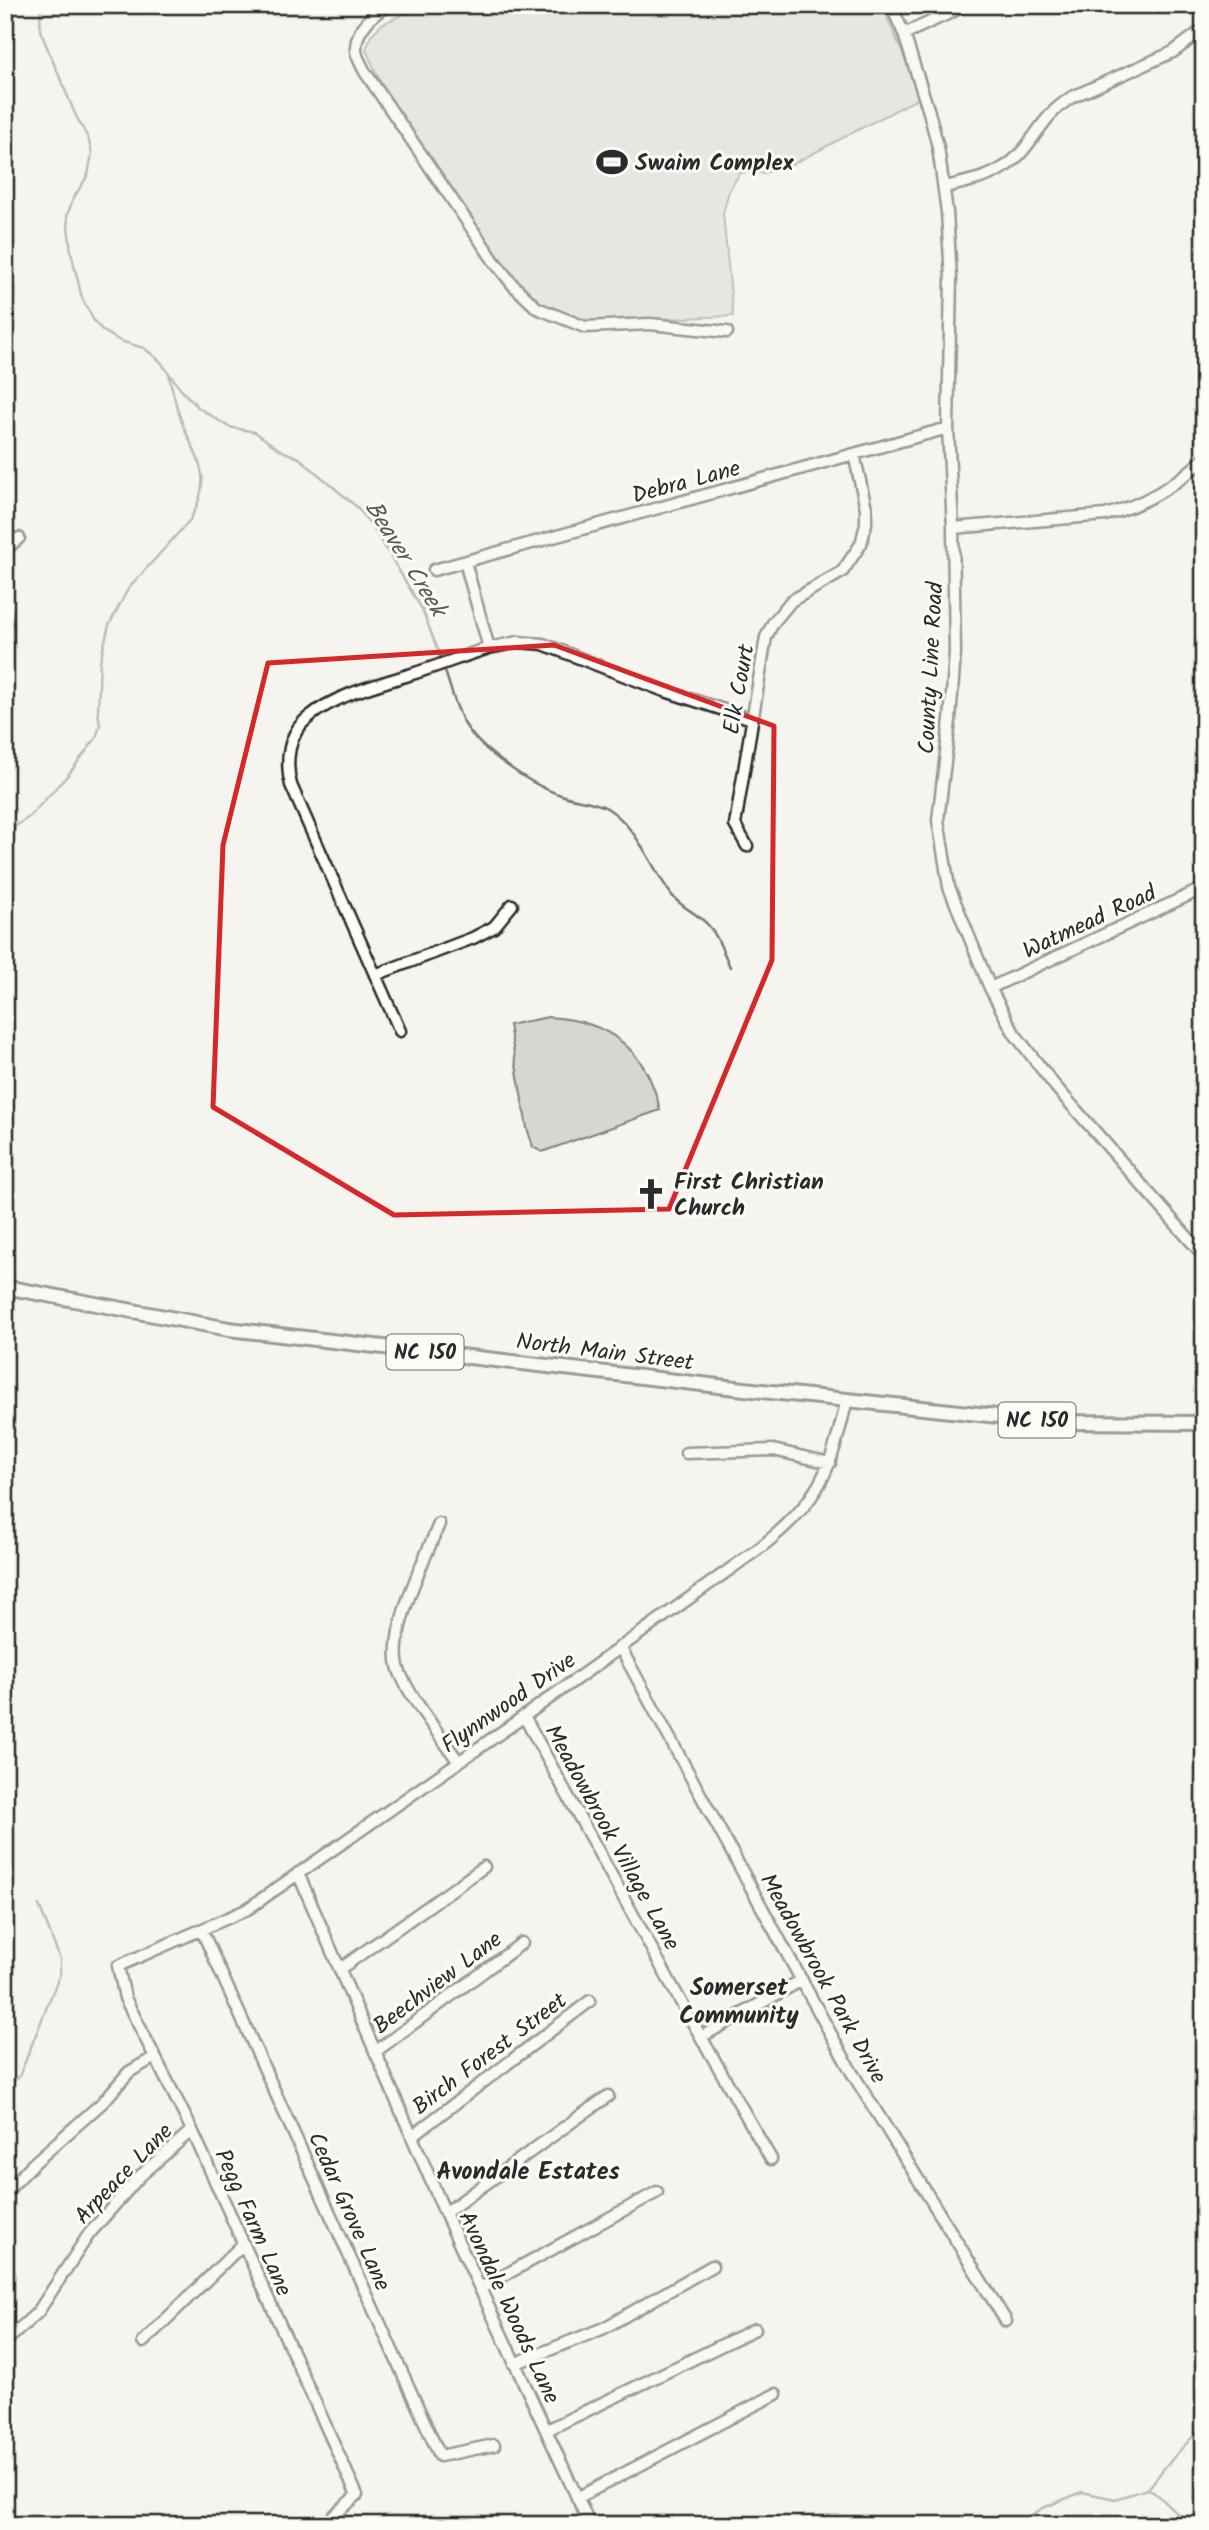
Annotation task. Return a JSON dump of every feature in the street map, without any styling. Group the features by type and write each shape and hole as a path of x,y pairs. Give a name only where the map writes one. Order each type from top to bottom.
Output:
{"main road":[{"name":"North Main Street","path":"5,1287 229,1329 1055,1422 1204,1423"}],"street":[{"path":"390,5 378,11 361,30 356,50 365,72 459,213 513,285 537,308 584,327 650,324 727,332"},
{"name":"County Line Road","path":"891,5 904,34 938,147 951,278 948,428 955,653 938,820 949,887 990,988 1014,1033 1033,1059 1204,1256"},
{"path":"904,34 954,11 958,5"},
{"path":"944,187 989,176 1020,153 1044,119 1059,106 1173,51 1204,29"},
{"name":"Debra Lane","path":"434,570 948,428"},
{"name":"Elk Court","path":"747,846 735,825 766,637 773,623 791,601 842,572 861,544 866,524 866,509 854,454"},
{"path":"953,528 1105,515 1126,510 1174,485 1204,459"},
{"path":"5,550 19,538"},
{"path":"465,562 489,648"},
{"path":"5,610 8,627 5,665"},
{"path":"401,1031 291,785 287,770 293,736 308,717 366,688 489,648 518,642 543,644 662,690 752,719"},
{"name":"Watmead Road","path":"990,988 1204,888"},
{"path":"375,975 473,938 494,927 512,905"},
{"name":"Flynnwood Drive","path":"118,1966 246,1910 524,1716 781,1531 808,1503 830,1463 847,1399"},
{"path":"686,1453 773,1450 830,1463"},
{"path":"439,1524 405,1608 396,1654 403,1680 458,1761"},
{"name":"Meadowbrook Park Drive","path":"620,1647 851,2071 1006,2321"},
{"name":"Meadowbrook Village Lane","path":"524,1716 771,2159"},
{"path":"340,1969 484,1867"},
{"name":"Avondale Woods Lane","path":"298,1873 445,2213 590,2525"},
{"name":"Cedar Grove Lane","path":"202,1931 440,2456 494,2445"},
{"name":"Beechview Lane","path":"375,2052 522,1943"},
{"name":"Pegg Farm Lane","path":"118,1966 125,1998 192,2130 357,2495 328,2520"},
{"path":"701,2037 802,1980"},
{"name":"Birch Forest Street","path":"412,2136 590,2001"},
{"path":"5,2193 34,2163 103,2102 129,2072 155,2057"},
{"path":"445,2213 608,2096"},
{"name":"Arpeace Lane","path":"5,2342 38,2312 89,2234 139,2177 192,2130"},
{"path":"481,2288 657,2192"},
{"path":"143,2342 243,2244"},
{"path":"514,2364 604,2328 712,2266"},
{"path":"547,2430 755,2329"},
{"path":"577,2498 776,2394"}],"highlighted area":[{"path":"554,645 774,726 772,960 669,1209 394,1215 213,1107 223,845 268,663"}],"shaded area":[{"name":"Swaim Complex","path":"423,5 586,5 587,10 605,5 882,5 921,97 787,167 764,173 740,173 729,191 723,213 733,316 582,322 547,311 514,283 425,157 381,83 366,50 371,35 382,24"},
{"path":"548,1017 589,1024 622,1042 645,1070 660,1110 542,1152 533,1147 527,1128 509,1025"}],"waterway":[{"path":"5,14 16,5"},
{"name":"Beaver Creek","path":"41,5 40,29 76,116 88,138 92,153 88,175 73,199 67,216 71,252 82,298 94,321 103,331 120,341 144,348 160,361 182,391 199,408 229,427 255,432 280,450 299,458 358,508 374,529 422,609 440,656"},
{"path":"5,833 29,817 68,775 96,738 100,725 100,661 109,625 128,589 190,520 197,504 201,491 201,468 181,420 169,377"},
{"name":"Beaver Creek","path":"445,671 459,713 473,736 509,767 536,784 567,797 601,805 618,816 635,836 674,898 713,931 730,967"},
{"path":"5,2087 19,2077 60,1974 60,1959 39,1905"},
{"path":"1148,2489 1204,2424"},
{"path":"1014,2525 1043,2508 1082,2492 1115,2499 1148,2489 1189,2525"}],"place":[{"name":"Swaim Complex","path":"612,162"},
{"name":"First Christian Church","path":"651,1194"}],"district":[{"name":"Somerset Community","path":"739,2001"},
{"name":"Avondale Estates","path":"528,2171"}]}
